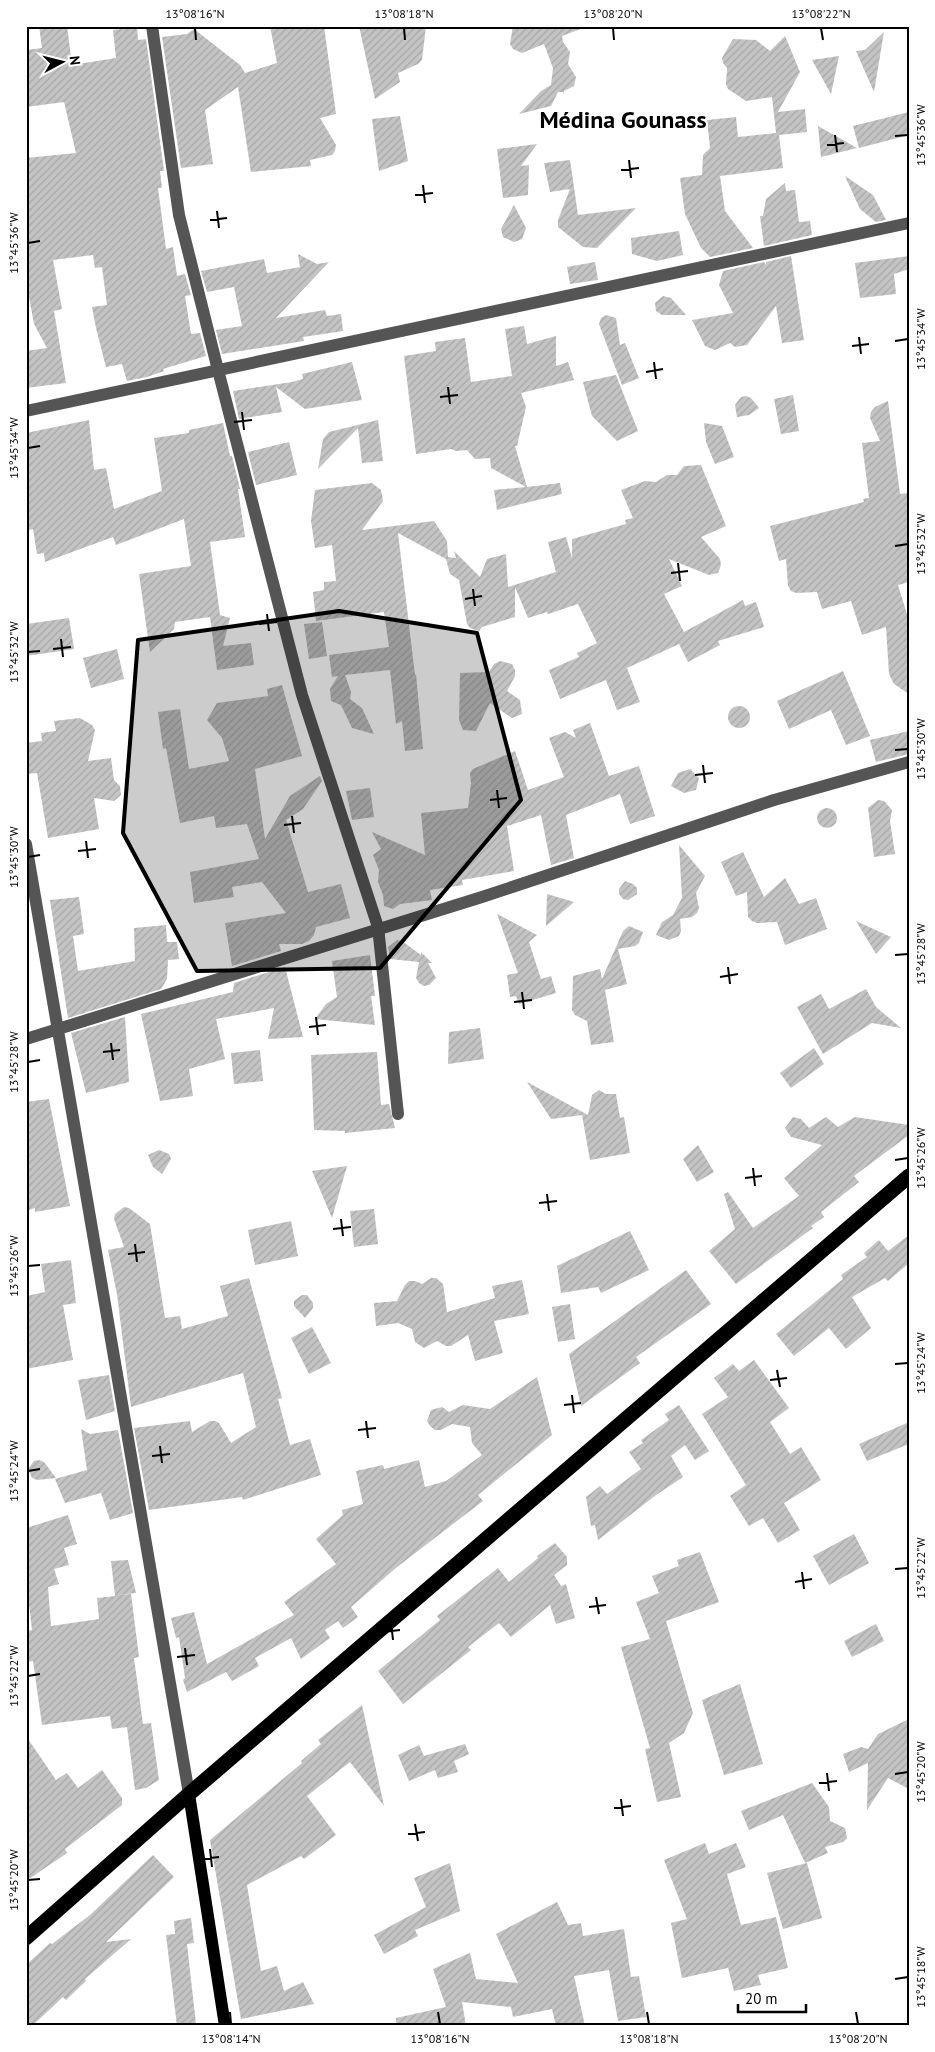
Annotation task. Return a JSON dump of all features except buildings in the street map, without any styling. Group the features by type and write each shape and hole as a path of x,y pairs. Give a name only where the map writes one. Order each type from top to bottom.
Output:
{"highway":[{"path":"26,1938 189,1794 909,1176"}],"main road":[{"path":"189,1794 225,2026"}],"street":[{"path":"152,26 180,215 218,370 302,695 378,928 398,1114"},
{"path":"26,411 909,223"},
{"path":"26,1039 482,897 774,800 909,762"},
{"path":"26,844 189,1794"}],"highlighted area":[{"path":"339,611 477,633 521,800 380,968 197,971 123,833 138,640"}],"district":[{"name":"Médina Gounass","path":"623,119"}]}
